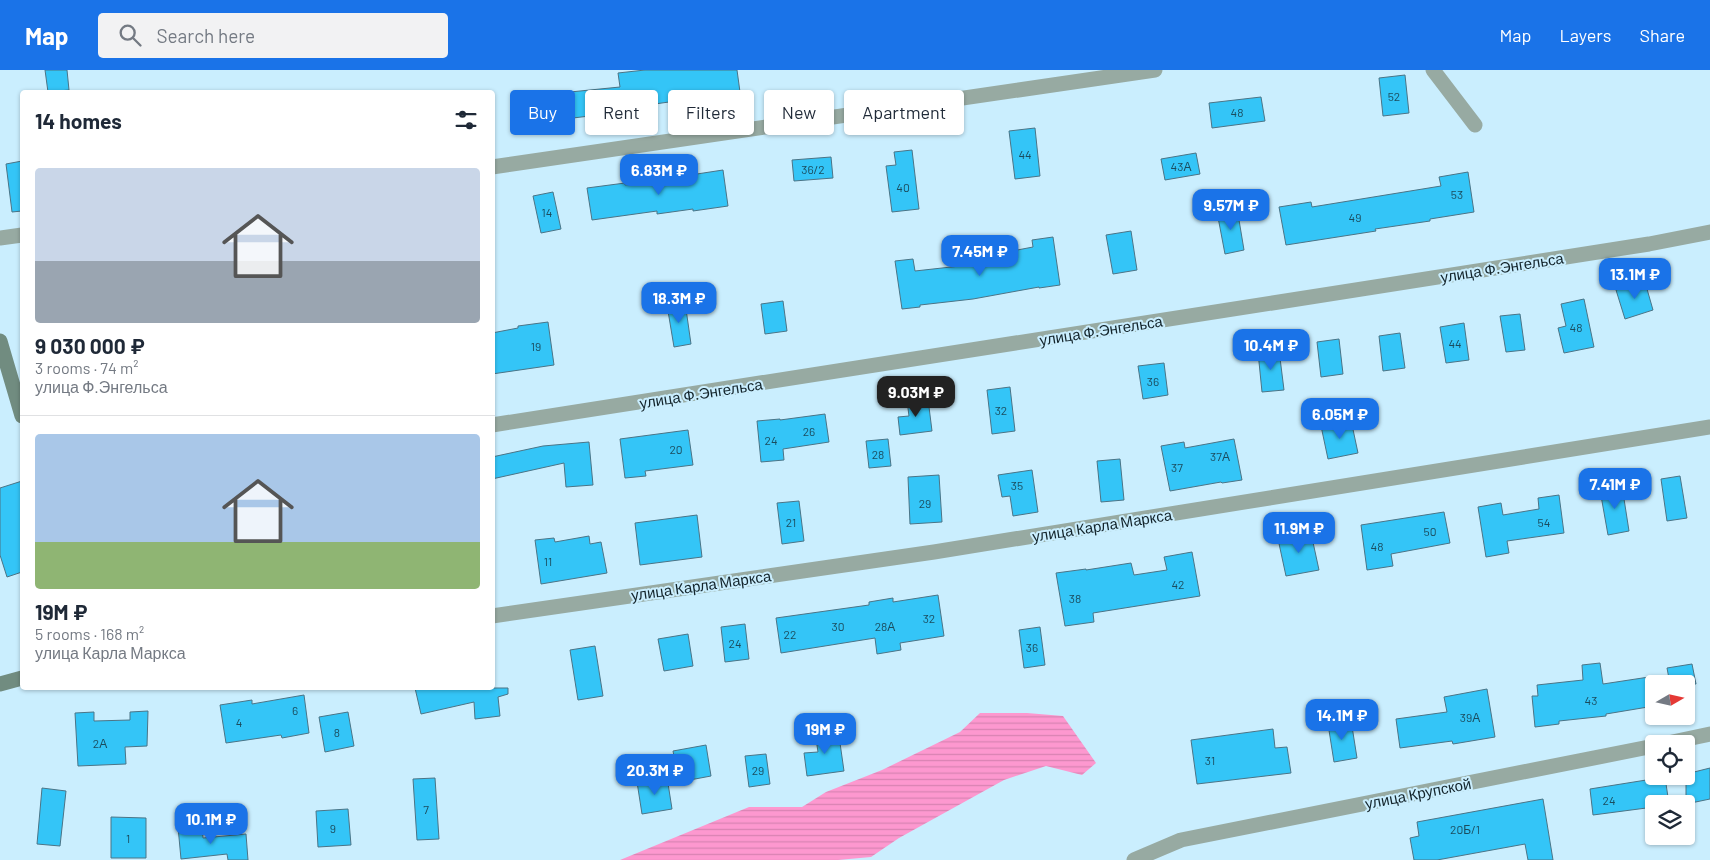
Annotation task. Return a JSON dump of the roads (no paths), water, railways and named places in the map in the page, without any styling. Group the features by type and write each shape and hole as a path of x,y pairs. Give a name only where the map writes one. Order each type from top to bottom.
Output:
{"street":[{"path":"495,167 1155,70"},
{"path":"1433,70 1475,125"},
{"name":"улица Ф.Энгельса","path":"495,426 1649,244 1710,232"},
{"path":"0,238 20,235"},
{"path":"0,341 20,409"},
{"name":"улица Карла Маркса","path":"495,616 934,552 1710,427"},
{"path":"0,684 20,679"},
{"path":"1695,737 1710,734"},
{"name":"улица Крупской","path":"1134,860 1181,840 1645,748"}]}
